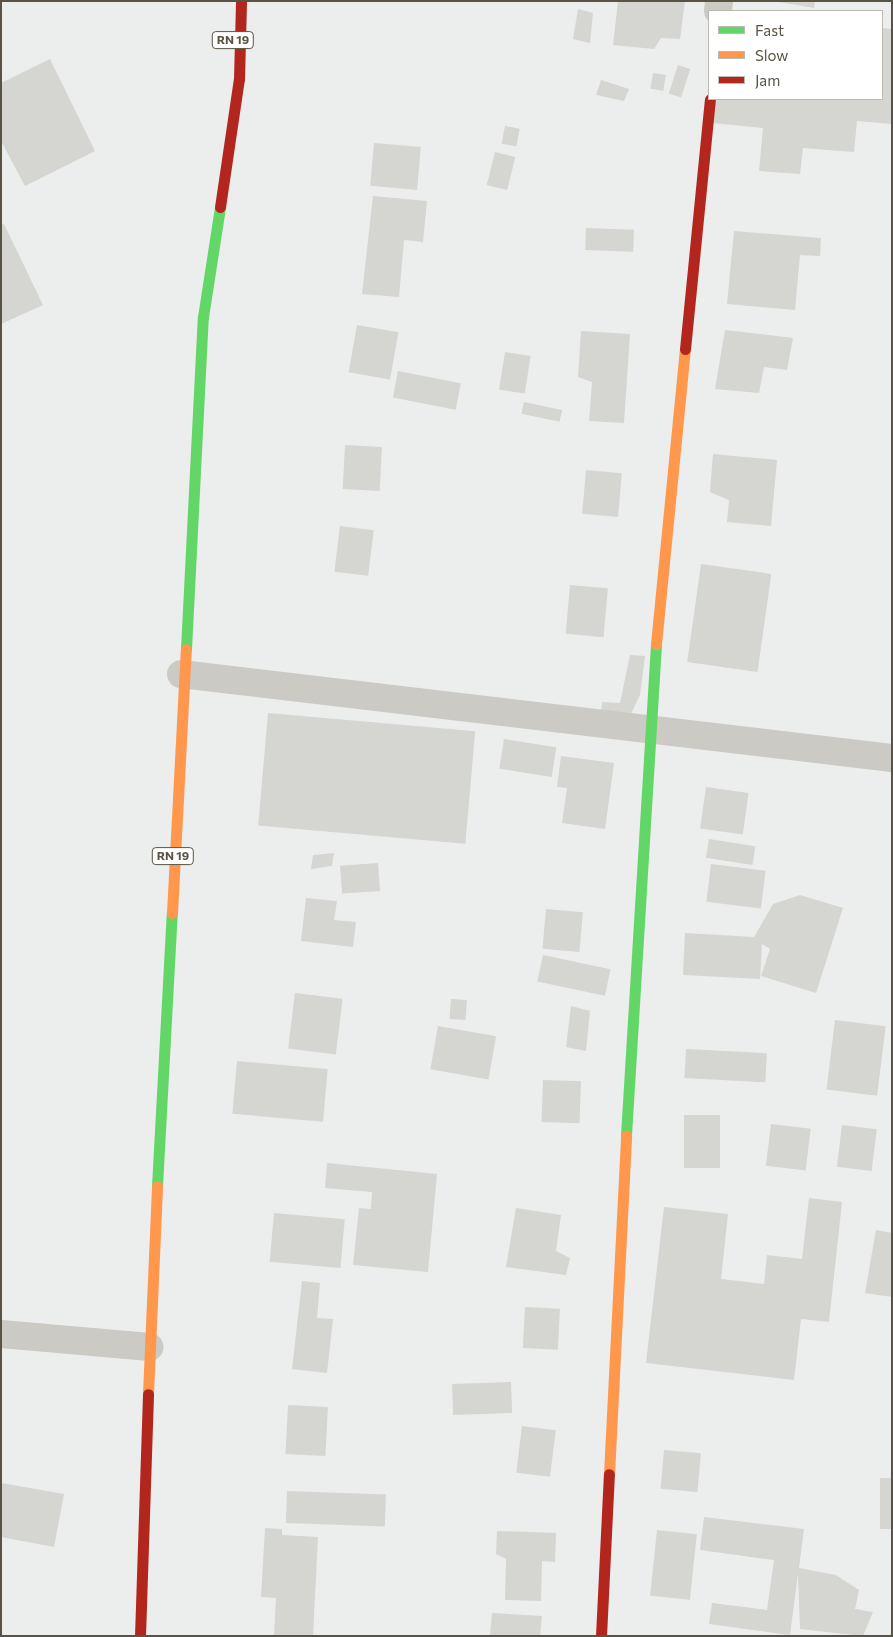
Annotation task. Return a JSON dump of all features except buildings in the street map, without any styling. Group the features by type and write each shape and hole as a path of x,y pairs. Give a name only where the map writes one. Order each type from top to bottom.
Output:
{"main road":[{"name":"RN 19","path":"228,1 239,78"},
{"name":"RN 19","path":"140,1636 149,1347 181,674 203,317 239,78 241,1"},
{"path":"601,1636 647,729 710,100"}],"street":[{"path":"181,674 892,758"},
{"path":"1,1334 149,1347"}],"traffic: fast":[{"path":"186,649 203,317 220,207"},
{"path":"626,1135 656,644"},
{"path":"157,1186 172,913"}],"traffic: slow":[{"path":"656,644 685,349"},
{"path":"172,913 186,649"},
{"path":"609,1474 626,1135"},
{"path":"148,1394 157,1186"}],"traffic: jam":[{"path":"220,207 239,79 241,1"},
{"path":"685,349 710,100"},
{"path":"140,1636 148,1394"},
{"path":"601,1636 609,1474"}]}
